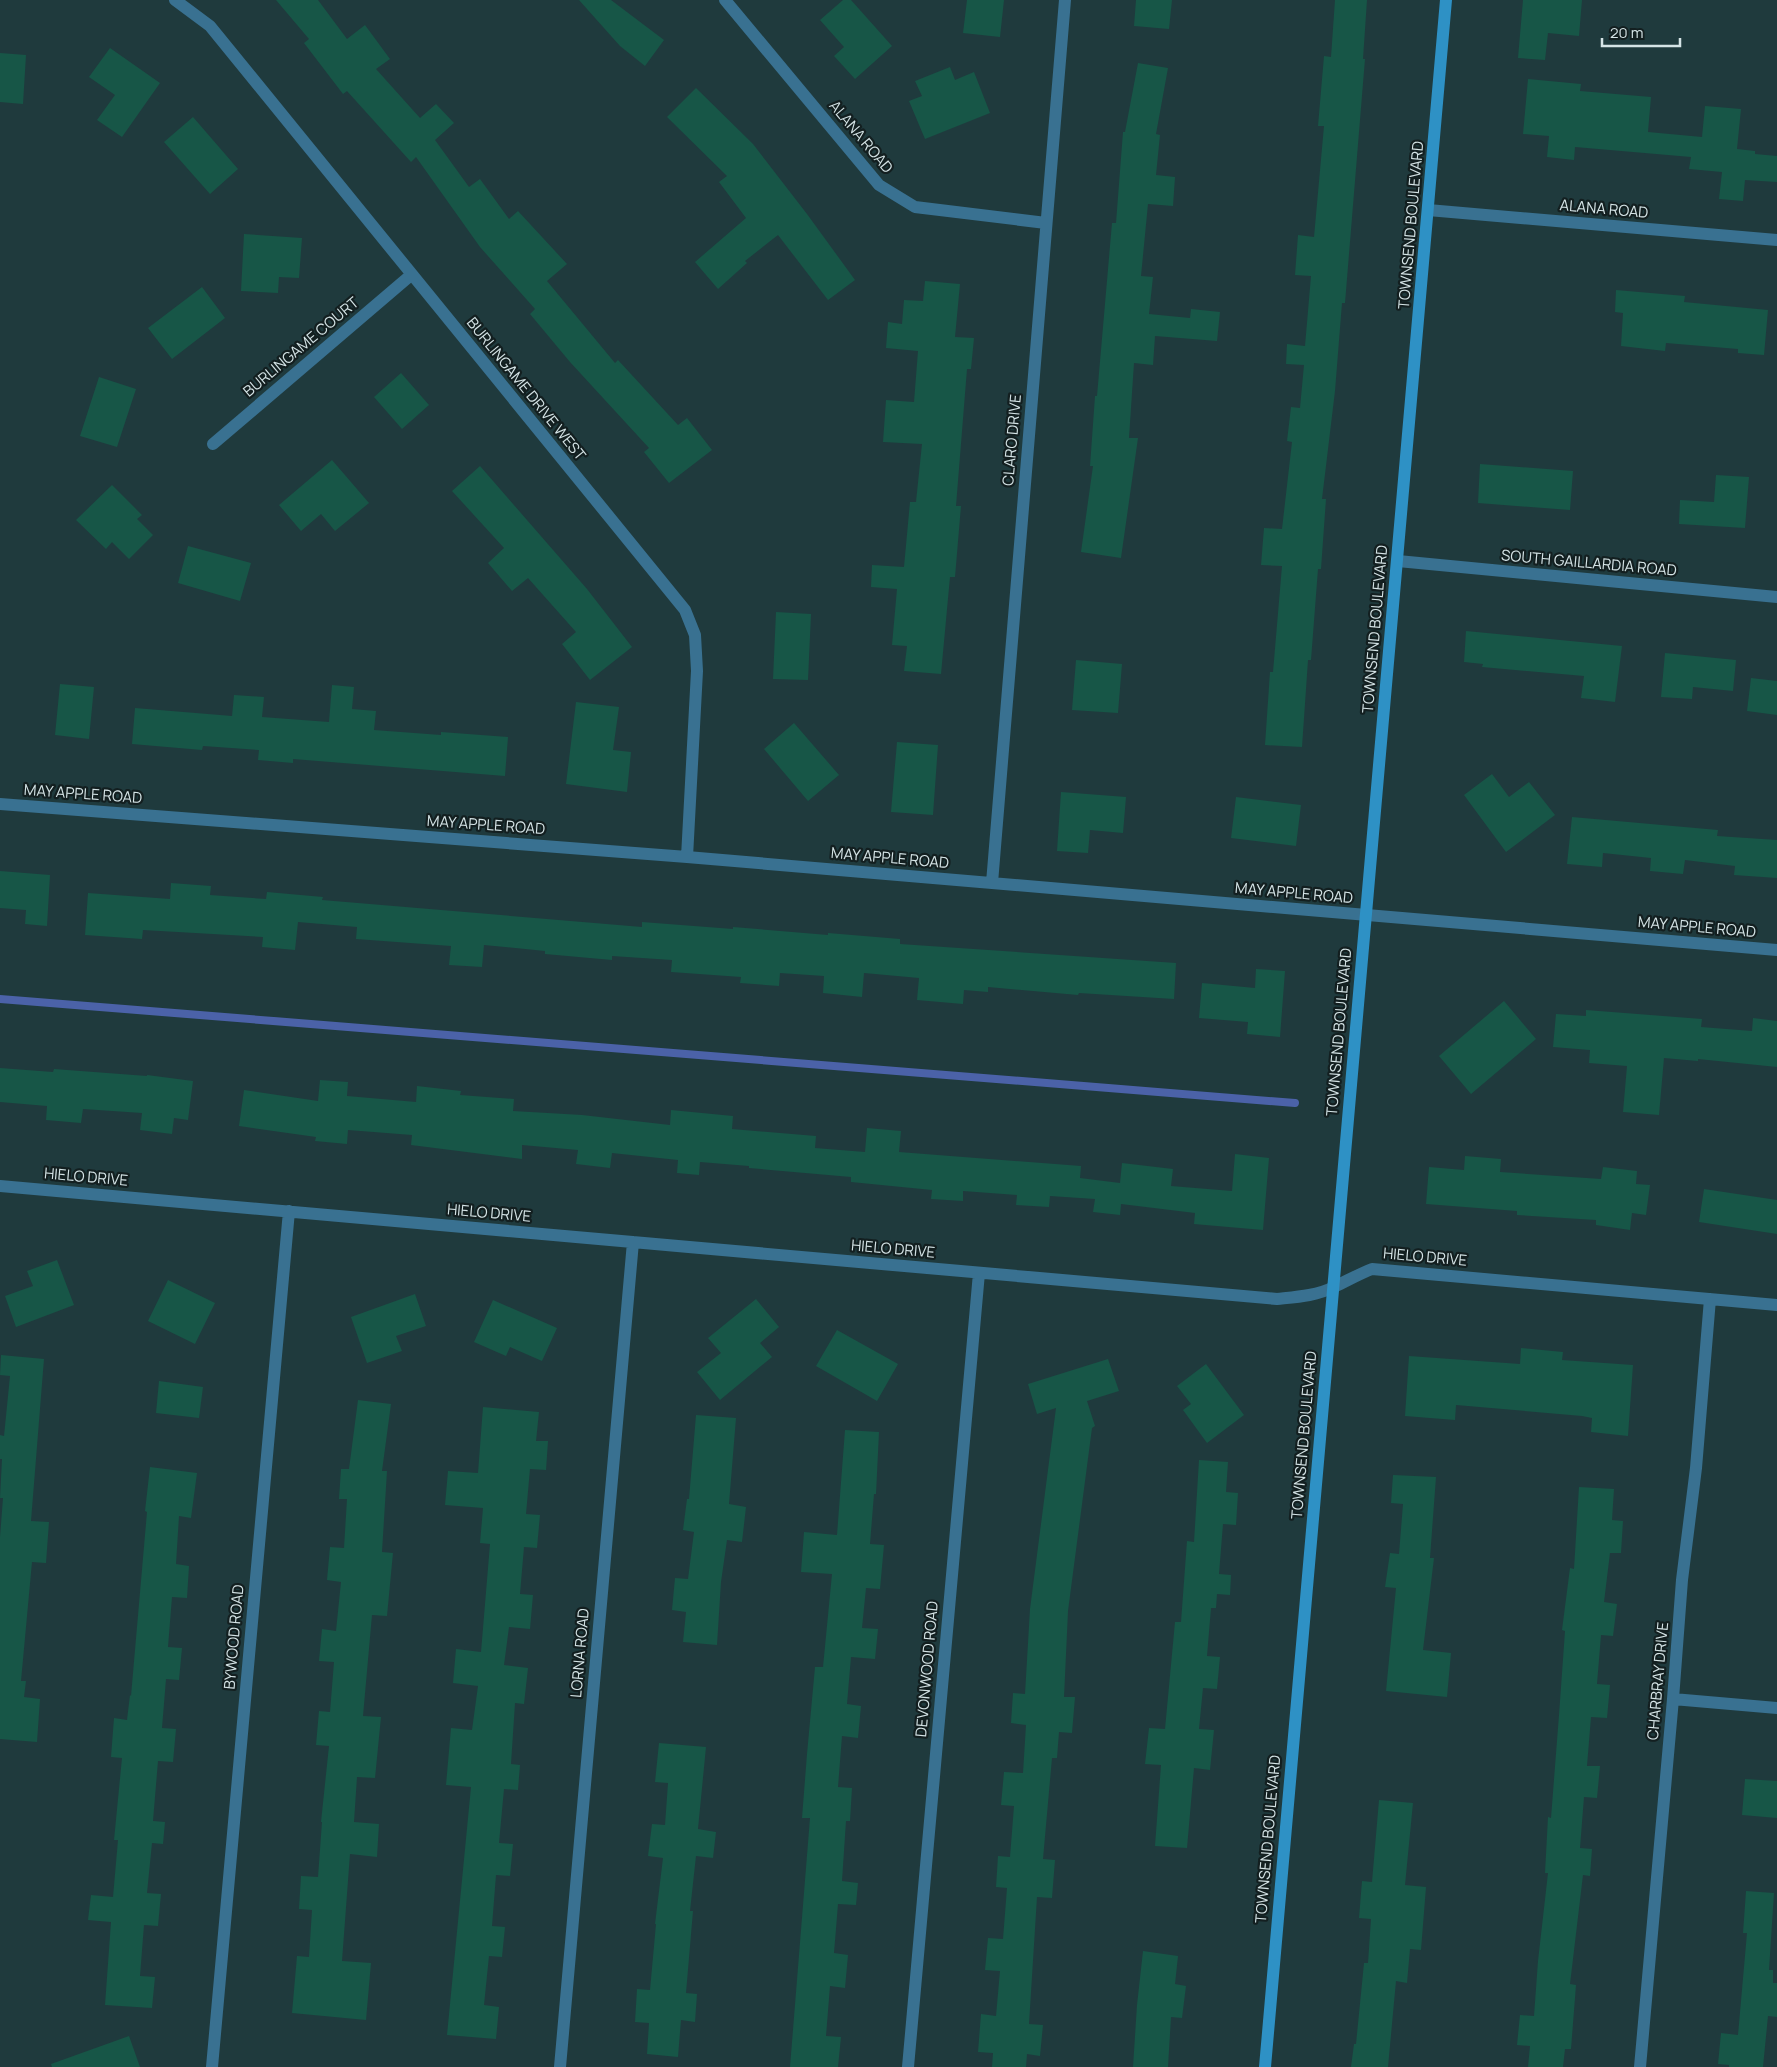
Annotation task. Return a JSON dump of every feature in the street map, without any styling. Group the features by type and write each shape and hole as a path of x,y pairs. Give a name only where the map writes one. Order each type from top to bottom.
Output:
{"street":[{"name":"ALANA ROAD","path":"725,0 879,185 915,207 1046,223"},
{"name":"CLARO DRIVE","path":"992,883 1065,0"},
{"name":"TOWNSEND BOULEVARD","path":"1265,2067 1446,0"},
{"name":"BURLINGAME DRIVE WEST","path":"176,1 210,26 685,610 694,635 697,671 686,857"},
{"name":"ALANA ROAD","path":"1428,210 1777,240"},
{"name":"BURLINGAME COURT","path":"213,444 411,275"},
{"name":"SOUTH GAILLARDIA ROAD","path":"1398,561 1777,597"},
{"name":"MAY APPLE ROAD","path":"0,804 686,857 1777,950"},
{"name":"HIELO DRIVE","path":"0,1186 1277,1299 1304,1297 1333,1288 1352,1277 1372,1269 1777,1305"},
{"name":"BYWOOD ROAD","path":"212,2067 289,1211"},
{"name":"LORNA ROAD","path":"560,2067 633,1242"},
{"name":"DEVONWOOD ROAD","path":"908,2067 979,1273"},
{"name":"CHARBRAY DRIVE","path":"1640,2067 1682,1580 1696,1468 1710,1299"},
{"path":"1673,1699 1777,1708"}],"building":[{"path":"276,0 318,0 347,39 365,25 390,59 376,69 420,118 436,104 454,123 435,140 469,187 480,179 509,219 518,211 567,264 547,281 615,363 618,360 678,425 687,418 712,450 669,483 644,452 649,448 570,362 530,314 535,309 480,247 416,157 411,162 347,91 343,94 304,43 309,39"},
{"path":"579,0 611,0 664,40 645,66 620,46"},
{"path":"843,0 851,0 892,46 855,79 834,56 844,47 820,20"},
{"path":"967,0 1004,0 1000,37 963,33"},
{"path":"1136,0 1172,0 1169,29 1134,26"},
{"path":"1335,0 1367,0 1363,59 1365,59 1345,303 1342,303 1335,391 1322,499 1326,499 1321,569 1318,569 1311,660 1308,660 1302,747 1265,745 1270,672 1273,672 1282,566 1261,565 1264,528 1282,529 1292,442 1287,441 1291,407 1300,408 1304,365 1286,364 1287,344 1305,346 1311,276 1295,275 1298,235 1314,237 1324,126 1318,126 1324,56 1331,57"},
{"path":"1523,0 1582,0 1579,36 1548,33 1545,60 1518,58"},
{"path":"110,48 160,83 122,137 97,120 115,95 89,77"},
{"path":"0,53 26,55 23,104 0,102"},
{"path":"1138,63 1168,68 1156,134 1160,135 1156,175 1175,177 1173,206 1148,204 1141,276 1153,277 1149,314 1190,318 1191,309 1220,312 1217,341 1155,336 1153,365 1134,363 1129,438 1138,438 1121,558 1081,552 1093,466 1090,466 1095,396 1097,396 1112,223 1116,223 1123,132 1125,132"},
{"path":"950,67 955,80 974,72 990,113 925,139 909,101 922,96 915,81"},
{"path":"1528,79 1581,84 1580,91 1651,97 1648,132 1702,137 1705,106 1741,109 1737,149 1755,151 1755,154 1777,156 1777,182 1745,180 1743,201 1719,199 1722,172 1689,169 1691,157 1575,147 1574,160 1547,157 1549,136 1523,134"},
{"path":"696,88 753,144 855,280 828,300 778,235 745,261 747,263 718,289 695,262 746,218 719,182 727,176 667,117"},
{"path":"193,117 238,169 210,194 164,142"},
{"path":"244,234 302,238 299,278 279,277 278,293 241,291"},
{"path":"925,281 960,284 955,337 974,338 971,369 967,369 956,506 961,506 955,577 950,577 941,674 904,671 907,646 892,645 897,589 871,587 872,565 904,567 910,502 916,502 922,444 883,442 886,400 914,402 918,351 886,348 888,322 902,324 904,300 923,301"},
{"path":"202,287 225,318 172,359 148,328"},
{"path":"1616,290 1685,296 1684,302 1768,310 1764,355 1738,353 1738,349 1666,343 1665,351 1621,346 1623,313 1615,312"},
{"path":"401,373 429,405 402,429 374,397"},
{"path":"99,377 136,389 117,447 80,436"},
{"path":"332,460 369,503 335,531 321,514 301,531 279,505"},
{"path":"1480,464 1573,471 1570,510 1478,503"},
{"path":"480,466 587,589 632,647 590,680 562,644 576,632 528,578 512,591 488,563 504,548 452,491"},
{"path":"1716,475 1749,477 1745,528 1679,524 1680,500 1714,502"},
{"path":"112,485 142,515 137,519 153,535 129,559 112,542 106,549 76,520"},
{"path":"188,546 251,563 240,601 178,583"},
{"path":"776,612 811,614 808,680 773,679"},
{"path":"1466,631 1622,646 1615,702 1581,698 1584,676 1482,667 1483,664 1464,662"},
{"path":"1665,653 1736,660 1733,691 1693,687 1692,699 1661,697"},
{"path":"1076,660 1122,664 1118,713 1072,710"},
{"path":"1751,678 1777,681 1777,715 1747,711"},
{"path":"60,684 94,687 89,739 55,735"},
{"path":"332,685 354,687 352,709 376,711 374,730 508,737 505,776 293,759 293,763 258,760 259,750 203,746 202,750 132,744 135,708 232,716 234,695 264,697 262,717 329,722"},
{"path":"576,702 619,707 613,750 631,752 627,792 566,784"},
{"path":"794,723 839,775 808,801 764,749"},
{"path":"897,742 938,745 933,815 891,812"},
{"path":"1492,774 1509,797 1529,782 1555,815 1506,852 1464,795"},
{"path":"1061,792 1126,797 1123,833 1090,830 1088,853 1057,851"},
{"path":"1236,797 1301,805 1296,846 1231,838"},
{"path":"1572,817 1718,830 1717,836 1777,840 1777,878 1734,875 1735,866 1685,860 1683,874 1650,871 1651,858 1603,853 1602,867 1567,864"},
{"path":"0,871 50,875 47,926 25,924 26,910 0,908"},
{"path":"171,883 211,886 210,895 266,899 267,892 323,897 322,900 642,927 642,922 828,935 828,933 900,939 900,944 1176,963 1174,999 1079,993 1078,995 988,987 988,992 964,990 963,1004 917,1000 919,978 864,973 862,997 823,993 824,976 780,973 779,986 740,983 741,977 671,972 672,960 612,956 612,960 545,954 545,951 484,945 482,967 449,965 451,946 356,939 357,927 298,922 295,950 262,947 263,937 143,930 142,939 85,935 88,893 170,899"},
{"path":"1256,969 1285,971 1280,1037 1247,1034 1248,1022 1199,1018 1202,983 1255,988"},
{"path":"1504,1001 1536,1039 1471,1094 1439,1056"},
{"path":"1586,1010 1702,1019 1701,1027 1752,1031 1753,1018 1777,1021 1777,1067 1698,1059 1698,1061 1664,1058 1659,1115 1623,1112 1627,1066 1589,1063 1590,1050 1553,1047 1556,1014 1586,1016"},
{"path":"0,1068 53,1072 54,1069 147,1075 193,1081 188,1120 174,1118 172,1134 140,1130 142,1113 83,1109 81,1123 46,1120 47,1106 0,1102"},
{"path":"320,1080 348,1082 347,1096 416,1102 417,1086 461,1091 460,1095 514,1099 513,1111 582,1115 670,1125 671,1110 733,1116 732,1129 816,1136 815,1148 865,1152 867,1128 901,1131 899,1152 1081,1166 1080,1178 1120,1183 1122,1163 1173,1169 1171,1186 1232,1191 1235,1154 1269,1158 1263,1230 1194,1224 1195,1213 1121,1204 1120,1215 1093,1212 1095,1199 1050,1196 1049,1207 1016,1205 1017,1195 963,1191 963,1201 931,1199 932,1190 851,1182 851,1177 749,1168 749,1166 700,1162 699,1175 677,1173 678,1160 612,1153 610,1168 576,1164 578,1150 522,1145 522,1159 411,1145 412,1135 348,1130 347,1144 315,1141 316,1137 239,1126 244,1090 318,1101"},
{"path":"1465,1156 1501,1159 1500,1172 1601,1179 1603,1167 1637,1171 1636,1184 1650,1185 1646,1215 1632,1213 1630,1230 1596,1225 1596,1220 1517,1215 1517,1211 1426,1204 1429,1167 1464,1170"},
{"path":"1704,1189 1777,1200 1777,1234 1699,1222"},
{"path":"57,1260 74,1305 16,1327 5,1296 33,1286 27,1271"},
{"path":"168,1280 215,1303 195,1344 148,1321"},
{"path":"415,1294 426,1326 396,1336 402,1351 367,1363 351,1317"},
{"path":"756,1299 779,1327 760,1343 772,1357 720,1400 697,1372 721,1353 708,1338"},
{"path":"493,1300 557,1328 542,1361 510,1347 506,1356 474,1342"},
{"path":"837,1330 898,1364 877,1401 816,1366"},
{"path":"1521,1348 1563,1352 1562,1360 1633,1365 1628,1436 1591,1432 1592,1418 1582,1416 1456,1405 1455,1420 1405,1416 1409,1356 1520,1364"},
{"path":"1,1355 44,1359 31,1521 49,1522 46,1563 32,1562 21,1681 26,1681 24,1697 40,1699 37,1742 0,1739 0,1537 3,1498 0,1498 2,1459 0,1459 0,1435 4,1436 10,1376 0,1375"},
{"path":"1108,1359 1119,1391 1087,1401 1095,1426 1092,1428 1068,1611 1064,1697 1075,1697 1072,1733 1059,1732 1057,1758 1052,1758 1043,1859 1055,1860 1052,1898 1037,1897 1029,2024 1043,2025 1040,2056 1027,2054 1026,2067 992,2067 993,2053 978,2052 981,2014 996,2016 1000,1971 985,1970 988,1938 1003,1939 1007,1888 996,1887 998,1856 1010,1857 1014,1806 1001,1805 1004,1772 1023,1773 1026,1725 1011,1723 1013,1693 1025,1694 1030,1609 1056,1408 1037,1414 1028,1384"},
{"path":"1206,1364 1244,1415 1207,1443 1183,1410 1191,1404 1177,1386"},
{"path":"159,1381 203,1387 199,1418 156,1413"},
{"path":"358,1400 391,1404 382,1471 387,1471 382,1552 393,1553 387,1616 372,1615 363,1716 381,1717 375,1778 357,1777 354,1822 379,1824 377,1857 350,1854 342,1961 371,1963 366,2020 292,2013 297,1956 309,1957 312,1910 299,1909 301,1876 318,1877 321,1822 329,1746 316,1745 319,1711 330,1712 334,1662 319,1661 322,1629 336,1631 341,1582 327,1580 330,1547 344,1548 347,1499 339,1499 341,1469 349,1469"},
{"path":"483,1407 539,1412 536,1441 548,1441 546,1470 530,1469 526,1514 540,1515 537,1548 524,1547 520,1594 533,1595 530,1629 509,1627 504,1665 528,1668 524,1704 515,1703 511,1764 520,1765 518,1790 504,1789 499,1843 513,1844 510,1876 496,1875 492,1926 505,1927 502,1957 489,1956 484,2005 499,2007 496,2039 447,2035 471,1787 446,1785 451,1728 472,1730 478,1686 453,1683 456,1649 481,1652 490,1544 480,1543 483,1508 445,1505 448,1471 478,1473"},
{"path":"696,1415 736,1418 729,1504 746,1507 742,1542 727,1540 721,1582 717,1645 683,1642 686,1612 672,1610 675,1578 688,1579 694,1532 683,1530 687,1499 689,1499"},
{"path":"845,1430 879,1432 876,1494 874,1494 870,1544 884,1545 880,1589 866,1588 862,1628 878,1629 875,1659 851,1657 847,1704 861,1706 858,1738 842,1736 838,1787 852,1788 850,1821 846,1821 842,1881 858,1883 856,1905 838,1904 834,1953 848,1955 845,1988 830,1986 826,2036 841,2037 838,2067 790,2067 810,1818 802,1818 807,1754 815,1667 823,1667 832,1574 801,1572 804,1532 837,1535"},
{"path":"1199,1460 1228,1462 1226,1492 1238,1493 1236,1525 1223,1524 1219,1574 1231,1575 1230,1595 1217,1594 1216,1608 1211,1608 1207,1656 1220,1657 1217,1689 1203,1688 1199,1729 1214,1730 1210,1770 1194,1768 1187,1848 1155,1846 1161,1765 1145,1764 1149,1728 1165,1729 1175,1622 1181,1622 1187,1541 1194,1542"},
{"path":"150,1467 197,1473 191,1518 179,1516 176,1564 189,1566 187,1598 172,1597 168,1647 182,1648 179,1680 166,1679 162,1728 176,1729 173,1762 158,1761 153,1821 165,1822 163,1844 152,1843 147,1893 161,1894 158,1926 144,1925 140,1976 155,1977 152,2008 105,2005 111,1922 88,1920 91,1895 113,1897 118,1840 114,1840 122,1758 111,1757 114,1718 127,1720 131,1696"},
{"path":"1393,1475 1436,1477 1430,1558 1434,1558 1423,1650 1451,1653 1447,1697 1386,1691 1396,1588 1385,1587 1390,1553 1399,1554 1403,1504 1391,1503"},
{"path":"1579,1487 1614,1489 1612,1520 1623,1521 1621,1553 1610,1553 1604,1602 1617,1604 1613,1636 1601,1635 1597,1684 1610,1685 1607,1718 1591,1717 1587,1766 1600,1766 1597,1798 1584,1797 1580,1848 1592,1849 1590,1876 1583,1875 1570,1984 1576,1985 1571,2049 1565,2049 1563,2067 1528,2067 1530,2046 1517,2045 1520,2015 1534,2016 1548,1873 1545,1873 1548,1817 1551,1818 1559,1715 1565,1631 1562,1630 1570,1568 1574,1569"},
{"path":"659,1743 706,1747 698,1829 716,1832 713,1858 696,1856 690,1911 693,1911 686,1993 697,1994 695,2022 681,2020 678,2057 647,2054 649,2023 635,2022 637,1989 650,1990 663,1858 648,1856 652,1824 665,1825 668,1783 655,1782"},
{"path":"1745,1779 1777,1781 1777,1818 1742,1815"},
{"path":"1379,1800 1413,1803 1405,1885 1426,1887 1421,1950 1410,1949 1407,1983 1396,1981 1388,2067 1351,2067 1354,2044 1356,2044 1364,1963 1368,1963 1371,1919 1359,1918 1362,1881 1372,1882"},
{"path":"1746,1891 1774,1893 1769,1970 1773,1970 1773,1983 1777,1983 1777,2017 1768,2016 1763,2067 1729,2067 1729,2065 1718,2064 1721,2033 1738,2035 1747,1933 1743,1933"},
{"path":"1143,1951 1178,1956 1175,1984 1186,1986 1182,2018 1171,2017 1168,2067 1133,2067"},
{"path":"129,2036 140,2067 52,2067 51,2064"}],"waterway":[{"path":"0,999 1295,1103"}]}
